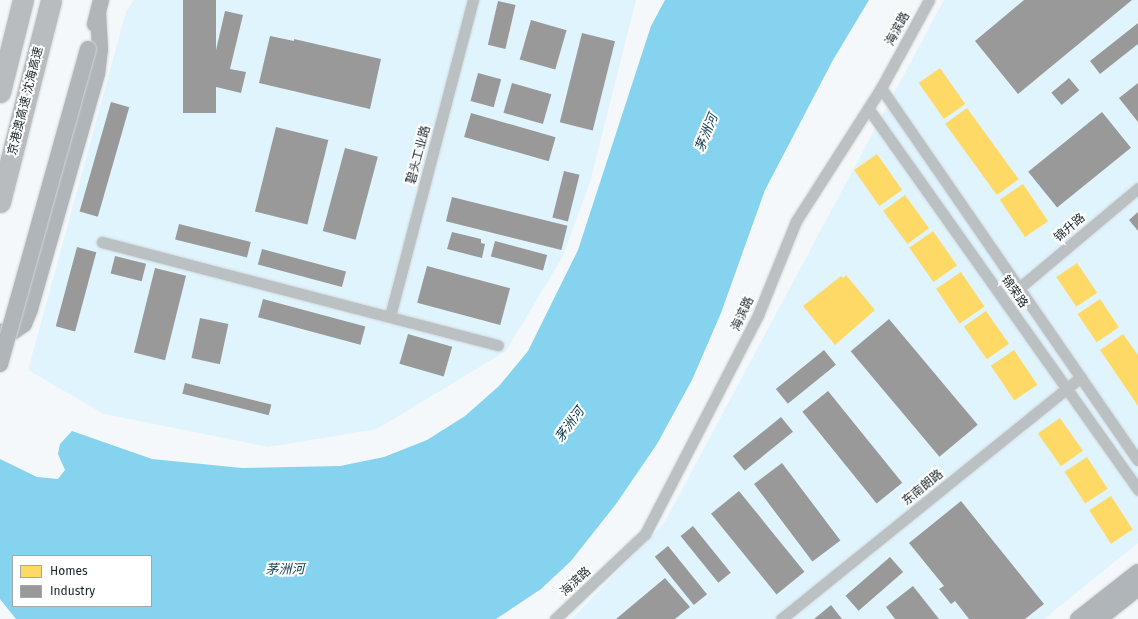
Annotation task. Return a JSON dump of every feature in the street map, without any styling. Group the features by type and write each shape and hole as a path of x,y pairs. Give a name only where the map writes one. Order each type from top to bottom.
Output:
{"highway":[{"path":"0,92 23,0"},
{"name":"京港澳高速 沈海高速","path":"0,202 51,0"}],"main road":[{"path":"0,364 99,7"},
{"path":"0,332 14,331 24,324 30,309 97,74 100,49 99,7"},
{"path":"1078,619 1138,572"},
{"path":"1099,619 1138,588"}],"street":[{"name":"碧头工业路","path":"390,316 473,0"},
{"name":"海滨路","path":"555,619 645,534 758,315 796,221 881,88 929,0"},
{"name":"锦荣路","path":"881,88 1138,460"},
{"name":"锦荣路","path":"868,108 1138,490"},
{"name":"锦升路","path":"1019,288 1138,188"},
{"path":"102,242 498,345"},
{"name":"东南朗路","path":"781,619 1081,378"}],"shaded area":[{"path":"134,0 636,0 590,182 563,256 506,351 377,429 268,447 104,414 28,370 126,12"},
{"path":"944,0 1138,0 1138,543 1044,619 572,619 664,523"}],"water":[{"name":"茅洲河","path":"665,0 869,0 833,60 765,190 721,313 692,380 657,444 616,504 571,561 541,589 496,619 16,619 0,599 0,459 37,477 58,479 65,470 58,454 60,444 72,431 152,459 242,468 340,466 384,457 427,440 465,416 499,386 528,351 578,250 651,26"}],"building: Homes":[{"path":"940,68 965,104 944,119 919,83"},
{"path":"967,108 1019,179 997,195 945,124"},
{"path":"877,154 902,190 879,206 854,170"},
{"path":"1023,184 1048,221 1025,237 1000,200"},
{"path":"905,195 929,228 907,244 883,211"},
{"path":"933,231 957,265 933,282 909,248"},
{"path":"1077,263 1097,293 1076,307 1056,277"},
{"path":"961,272 984,307 960,324 936,289"},
{"path":"846,275 875,310 835,345 803,306 841,276 843,278"},
{"path":"1100,299 1119,327 1097,342 1078,314"},
{"path":"986,311 1009,344 987,359 964,326"},
{"path":"1123,334 1138,355 1138,406 1100,350"},
{"path":"1014,350 1037,385 1014,400 991,366"},
{"path":"1060,418 1083,451 1061,466 1038,433"},
{"path":"1087,457 1108,489 1085,504 1064,472"},
{"path":"1111,496 1133,530 1111,544 1089,510"}],"building: Industry":[{"path":"183,0 216,0 216,113 183,113"},
{"path":"1024,0 1132,0 1018,94 975,41"},
{"path":"498,1 516,5 505,49 488,45"},
{"path":"225,11 243,15 230,69 246,72 241,93 208,85"},
{"path":"531,20 567,30 555,70 520,59"},
{"path":"1138,23 1138,44 1100,74 1090,61"},
{"path":"582,33 615,41 593,130 560,122"},
{"path":"270,36 294,41 294,39 381,59 370,109 259,83"},
{"path":"478,73 501,79 494,107 470,101"},
{"path":"1069,78 1079,90 1062,105 1051,93"},
{"path":"512,83 551,94 543,124 503,113"},
{"path":"1138,83 1138,122 1119,98"},
{"path":"111,102 129,107 98,217 80,212"},
{"path":"1102,112 1131,148 1057,208 1028,172"},
{"path":"471,113 556,137 549,161 464,137"},
{"path":"276,127 328,140 307,224 255,211"},
{"path":"345,148 378,157 356,240 323,231"},
{"path":"564,171 580,175 568,221 552,218"},
{"path":"452,197 567,226 561,250 446,221"},
{"path":"1138,212 1138,231 1129,220"},
{"path":"179,224 251,242 247,257 175,240"},
{"path":"452,232 481,239 481,243 485,244 482,258 447,249"},
{"path":"495,241 547,255 543,270 491,256"},
{"path":"77,247 96,252 75,331 56,326"},
{"path":"262,249 346,272 342,287 258,264"},
{"path":"115,256 146,264 142,281 111,273"},
{"path":"427,266 510,288 500,325 417,303"},
{"path":"155,268 186,276 165,360 134,352"},
{"path":"263,299 365,326 360,345 258,317"},
{"path":"200,318 228,324 220,364 191,358"},
{"path":"889,319 978,425 939,457 851,351"},
{"path":"408,334 452,347 444,376 399,364"},
{"path":"824,350 836,365 788,404 776,389"},
{"path":"185,383 271,405 269,415 182,394"},
{"path":"828,391 902,483 877,503 802,412"},
{"path":"781,417 793,432 745,471 733,456"},
{"path":"782,463 840,540 812,562 754,484"},
{"path":"739,491 804,572 776,594 711,514"},
{"path":"961,501 1044,604 1025,619 969,619 955,601 951,604 939,589 944,586 909,543"},
{"path":"693,526 731,573 718,583 681,536"},
{"path":"668,546 707,594 694,605 655,557"},
{"path":"890,557 903,572 859,611 845,596"},
{"path":"665,578 690,607 675,619 616,619"},
{"path":"913,586 939,619 895,619 886,607"},
{"path":"831,605 842,619 814,619"}]}
